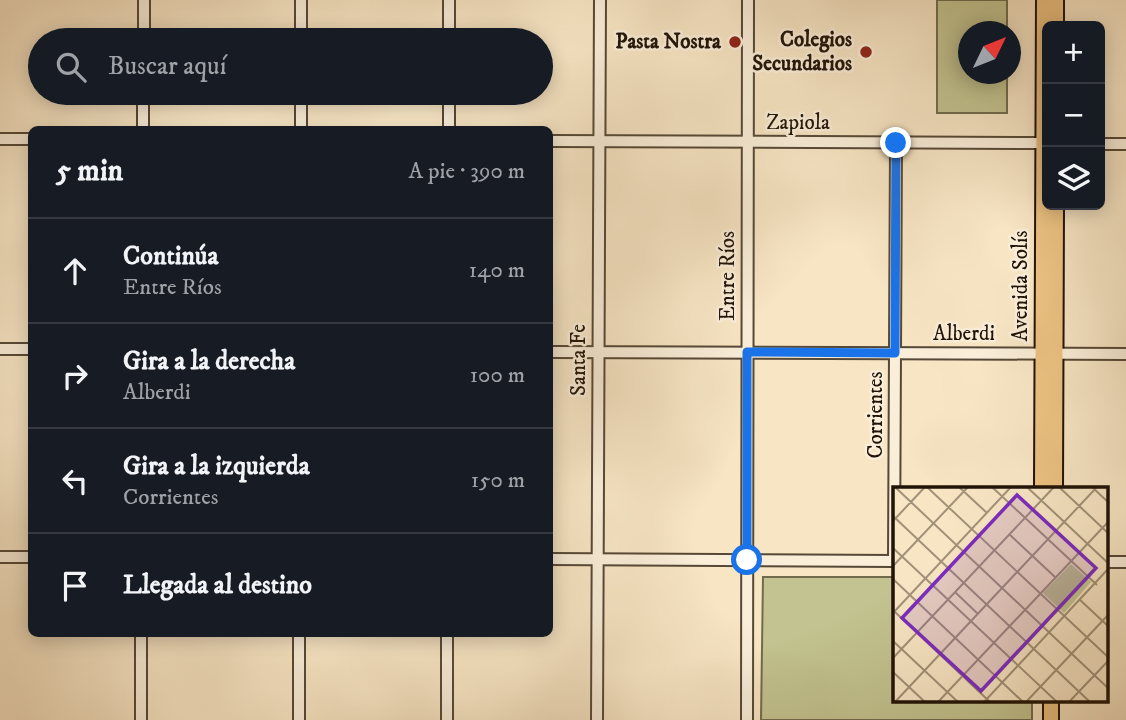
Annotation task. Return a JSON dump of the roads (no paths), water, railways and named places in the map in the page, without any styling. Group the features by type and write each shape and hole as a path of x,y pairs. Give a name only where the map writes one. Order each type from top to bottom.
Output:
{"main road":[{"name":"Avenida Solís","path":"1044,0 1045,84"},
{"path":"1056,0 1056,21"},
{"name":"Avenida Solís","path":"1045,147 1055,487"},
{"name":"Avenida Solís","path":"1042,487 1056,210"},
{"path":"1041,702 1041,720"},
{"path":"1051,702 1051,720"}],"street":[{"path":"144,0 144,28"},
{"path":"301,0 301,28"},
{"path":"449,0 449,28"},
{"name":"Santa Fe","path":"597,720 600,0"},
{"name":"Entre Ríos","path":"747,720 748,0"},
{"path":"143,105 143,126"},
{"path":"301,105 301,126"},
{"path":"449,105 449,126"},
{"path":"0,139 28,139"},
{"name":"Zapiola","path":"553,141 1042,143"},
{"name":"Corrientes","path":"895,487 896,143"},
{"path":"1105,144 1126,144"},
{"path":"0,349 28,349"},
{"name":"Alberdi","path":"553,352 1126,354"},
{"path":"0,557 28,557"},
{"path":"553,559 893,561"},
{"path":"1108,562 1126,562"},
{"path":"141,637 141,720"},
{"path":"299,637 299,720"},
{"path":"447,637 447,720"}],"place":[{"name":"Pasta Nostra","path":"735,42"},
{"name":"Colegios Secundarios","path":"866,52"}]}
